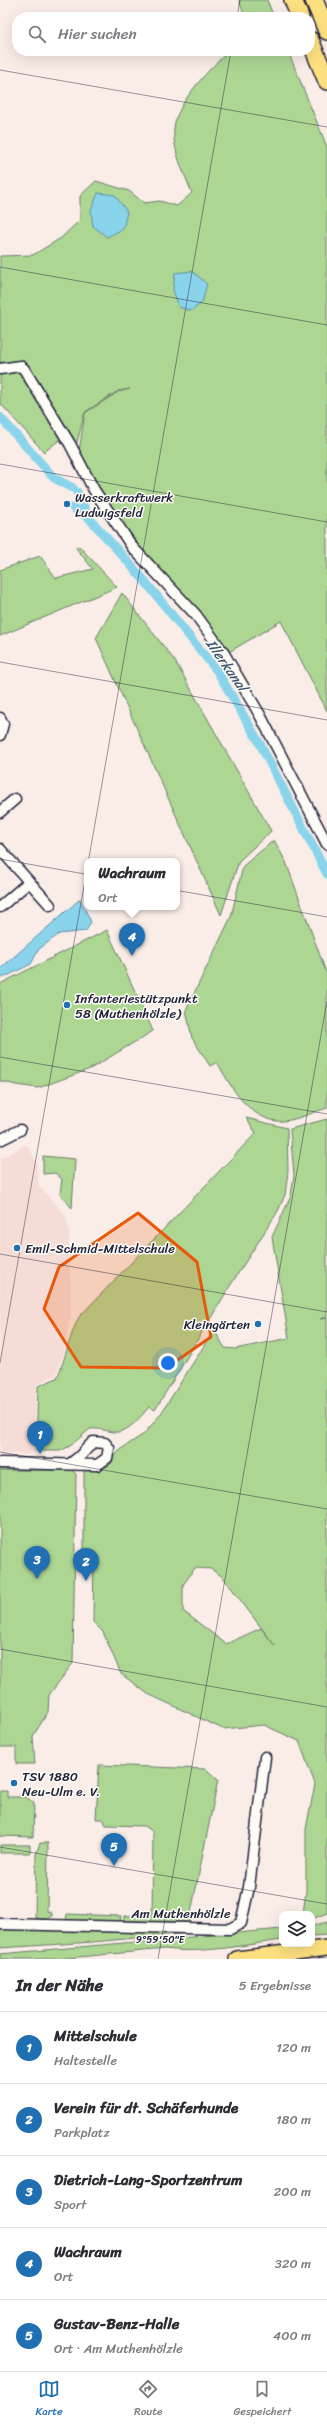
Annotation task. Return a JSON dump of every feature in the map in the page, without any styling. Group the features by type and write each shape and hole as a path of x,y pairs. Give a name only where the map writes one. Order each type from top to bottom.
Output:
{"highway":[{"path":"293,0 298,12"},
{"path":"315,2 327,22"},
{"path":"315,2 327,31"},
{"path":"315,52 327,81"}],"main road":[{"path":"237,1959 327,1948"}],"street":[{"path":"0,369 20,366 24,369 70,444 94,490 133,548 196,615 223,652 260,715 327,844"},
{"path":"0,718 3,728 0,735"},
{"path":"0,812 15,799"},
{"path":"0,849 50,905"},
{"path":"0,907 29,882"},
{"path":"0,1140 20,1130"},
{"path":"0,1464 70,1464"},
{"name":"Am Muthenhölzle","path":"0,1924 230,1929 237,1927 244,1914 249,1887 265,1757"}],"highlighted area":[{"path":"138,1213 197,1262 211,1337 166,1368 81,1367 44,1309 59,1267"}],"shaded area":[{"path":"27,1144 37,1163 39,1187 64,1213 69,1228 71,1311 64,1354 56,1375 36,1385 35,1454 0,1454 0,1159"}],"green space":[{"path":"239,0 267,0 272,12 243,12"},
{"path":"224,56 290,56 327,147 327,711 281,621 229,652 150,561 153,559 149,561 101,509 79,451 85,413 118,392 130,389 118,391 85,412 76,446 24,366 0,362 0,256 33,255 61,238 80,220 80,196 96,181 129,191 144,203 160,201 177,206 192,193 179,161 175,144 174,128 176,118 181,108 196,86"},
{"path":"0,371 19,371 24,375 62,438 44,452 0,403"},
{"path":"79,546 117,587 0,636 0,570 40,556 56,578 93,569 76,548"},
{"path":"122,593 175,661 271,831 239,861 221,915 96,638"},
{"path":"274,840 286,862 327,975 327,1108 295,1119 282,1121 265,1118 256,1113 233,1089 217,1062 210,1066 192,1038 186,1010 231,917 243,866"},
{"path":"107,930 153,1031 90,1069 38,1088 0,1081 0,984"},
{"path":"246,1118 287,1128 288,1171 285,1195 278,1211 230,1286 155,1410 149,1407 134,1424 119,1432 90,1429 70,1446 60,1451 36,1451 38,1386 57,1378 79,1317 256,1133"},
{"path":"327,1119 327,1317 320,1319 327,1318 327,1913 315,1918 315,1911 303,1911 306,1891 306,1829 315,1784 299,1741 264,1725 223,1729 148,1694 121,1674 103,1632 93,1622 94,1551 84,1551 84,1469 101,1470 111,1464 116,1454 124,1447 144,1434 160,1415 214,1330 225,1348 235,1349 289,1338 272,1237 291,1196 294,1175 290,1129","holes":["195,1568 211,1569 223,1577 275,1646 261,1628 226,1644 183,1611 183,1585"]},
{"path":"43,1156 75,1159 72,1208 60,1194 62,1179 55,1173 43,1174"},
{"path":"0,1470 72,1470 76,1474 73,1663 49,1695 48,1712 33,1736 35,1764 16,1764 16,1747 0,1747"},
{"path":"99,1765 206,1769 218,1780 189,1922 124,1921 125,1916 152,1914 153,1832 145,1826 106,1825 103,1819 96,1819"},
{"path":"0,1791 7,1791 7,1797 26,1797 34,1803 33,1837 0,1836"},
{"path":"40,1843 48,1843 47,1911 52,1913 52,1916 46,1919 35,1918 36,1854"},
{"path":"0,1845 30,1845 30,1853 0,1853"},
{"path":"67,1914 121,1916 120,1922 66,1921"},
{"path":"327,1922 327,1935 315,1936 315,1925"},
{"path":"0,1928 220,1930 93,1942 0,1948"},
{"path":"279,1929 279,1940 209,1950 165,1949 56,1959 0,1959 0,1954"}],"water":[{"path":"98,193 115,195 127,212 123,229 107,237 93,226 91,211"},
{"path":"192,271 207,284 202,303 191,311 179,307 173,290 175,273"},
{"path":"80,899 91,922 86,931 59,934 39,949 31,964 5,977 0,977 0,969"}],"waterway":[{"name":"Illerkanal","path":"0,417 54,478 73,488"},
{"name":"Illerkanal","path":"77,492 89,518 144,580 217,671 259,742 327,874"},
{"path":"73,508 89,518"}],"place":[{"name":"Wasserkraftwerk Ludwigsfeld","path":"67,504"},
{"name":"Wachraum","path":"132,956"},
{"name":"Infanteriestützpunkt 58 (Muthenhölzle)","path":"67,1005"},
{"name":"Emil-Schmid-Mittelschule","path":"17,1248"},
{"name":"Kleingärten","path":"258,1324"},
{"name":"Mittelschule","path":"40,1454"},
{"name":"Dietrich-Lang-Sportzentrum","path":"37,1579"},
{"name":"Verein für dt. Schäferhunde","path":"86,1581"},
{"name":"TSV 1880 Neu-Ulm e. V.","path":"14,1783"},
{"name":"Gustav-Benz-Halle","path":"114,1866"}]}
